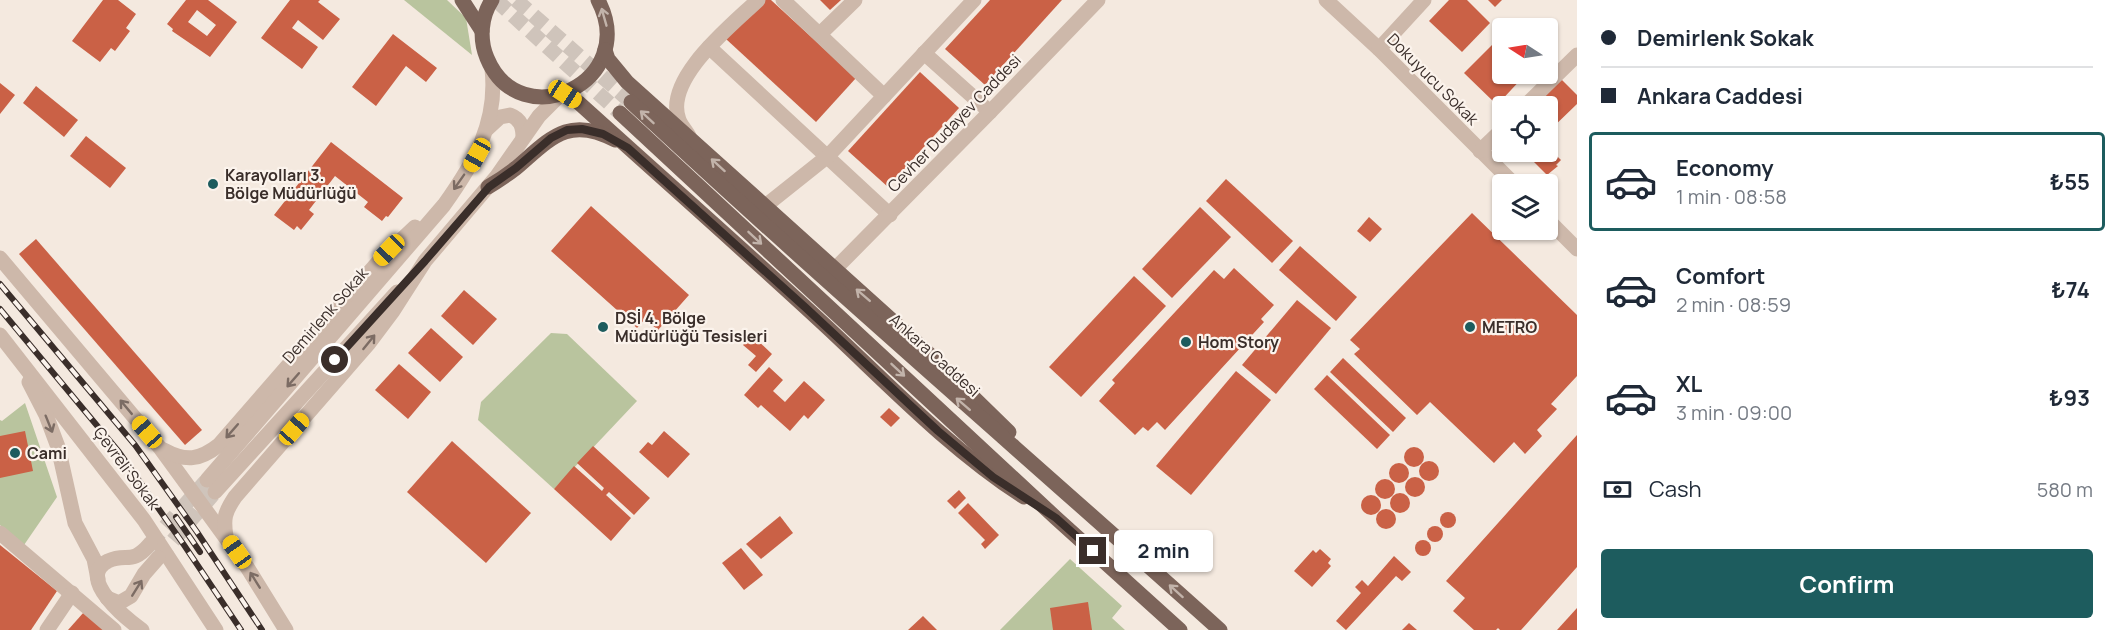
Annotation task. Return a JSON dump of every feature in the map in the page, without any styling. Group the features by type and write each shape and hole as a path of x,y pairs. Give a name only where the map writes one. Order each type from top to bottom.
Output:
{"main road":[{"path":"462,0 482,31"},
{"path":"492,0 485,13 482,31 483,47 492,69 504,82 520,92 538,96 562,94 587,80 598,66 605,50 607,30 603,9 598,0"},
{"path":"605,50 608,59 627,82 965,387 1056,482"},
{"path":"562,94 579,103 815,316 938,431 993,477 1056,518"},
{"name":"Ankara Caddesi","path":"1180,630 1056,518 625,107 743,207 903,351 1056,482 1220,630"},
{"path":"489,187 516,168 551,138 567,130 582,129 595,132 628,148"}],"street":[{"path":"696,146 679,120 677,103 685,78 695,61 758,0"},
{"path":"783,0 884,96"},
{"path":"820,34 855,0"},
{"path":"764,207 828,156 974,0"},
{"name":"Cevher Dudayev Caddesi","path":"834,270 1098,0"},
{"name":"Dokuyucu Sokak","path":"1326,0 1379,49 1504,174"},
{"path":"1379,49 1424,0"},
{"path":"710,47 890,215"},
{"path":"924,53 990,112"},
{"path":"1535,96 1577,55"},
{"name":"Demirlenk Sokak","path":"425,261 211,486 444,205 470,168 487,129 493,102 492,69"},
{"path":"226,536 224,521 231,503 369,344 425,261 489,187 544,110 562,94"},
{"path":"487,129 500,117 510,115 522,125 523,138"},
{"path":"1480,151 1492,140"},
{"path":"162,449 184,459 203,455 219,445 380,260 398,241 444,205"},
{"path":"1558,230 1577,249"},
{"path":"0,258 162,449 226,536 286,630"},
{"name":"Çevreli Sokak","path":"0,335 144,520 216,630"},
{"path":"14,352 46,415 55,439 63,463 75,522 94,559 100,587 119,612 142,630"},
{"path":"0,533 114,630"},
{"path":"98,579 99,571 108,561 154,551 131,596 119,603 107,598"},
{"path":"47,630 72,593"}],"green space":[{"path":"404,0 447,0 466,18 472,55"},
{"path":"551,333 567,334 637,401 554,489 478,420 481,402"},
{"path":"25,403 57,497 24,545 0,525 0,420 2,421"},
{"path":"1070,559 1122,606 1112,618 1125,630 1000,630"}],"building":[{"path":"103,0 118,0 136,14 126,28 130,31 115,51 111,48 100,62 72,41"},
{"path":"186,0 208,0 237,22 210,57 172,31 173,29 167,24","holes":["197,10 216,25 207,36 188,22"]},
{"path":"290,0 320,0 318,2 340,19 323,40 298,20 292,28 318,47 302,69 261,38"},
{"path":"762,0 771,0 856,78 816,122 726,39"},
{"path":"820,0 841,0 830,10"},
{"path":"990,0 1062,0 985,85 945,49"},
{"path":"1449,0 1467,0 1490,23 1462,52 1429,21"},
{"path":"1488,0 1502,0 1495,7"},
{"path":"393,34 437,68 426,82 406,66 376,106 352,87"},
{"path":"1492,45 1492,84 1517,84 1505,96 1492,96 1492,100 1464,73"},
{"path":"920,72 959,108 888,187 848,151"},
{"path":"1561,79 1577,95 1577,104 1558,122 1558,96 1543,96"},
{"path":"0,83 15,95 0,114"},
{"path":"36,86 78,120 64,137 23,103"},
{"path":"86,136 126,168 110,188 70,156"},
{"path":"331,142 403,198 382,221 364,207 368,202 335,176 309,210 314,214 301,230 297,226 294,230 274,215"},
{"path":"1558,157 1561,160 1556,165 1558,166 1546,174 1534,162 1558,162"},
{"path":"1226,179 1293,241 1272,263 1206,201"},
{"path":"591,206 689,295 658,330 645,319 637,328 551,251"},
{"path":"1200,207 1231,237 1172,298 1142,269"},
{"name":"METRO","path":"1472,213 1492,232 1492,240 1500,240 1577,315 1577,376 1551,404 1557,409 1537,430 1542,436 1525,454 1514,442 1494,463 1430,402 1417,415 1354,354 1360,349 1350,340"},
{"path":"1369,217 1382,229 1370,242 1357,231"},
{"path":"36,239 202,430 185,445 19,254"},
{"path":"1300,246 1357,297 1336,321 1279,270"},
{"path":"1234,268 1274,305 1261,319 1264,322 1165,430 1157,422 1148,431 1143,427 1135,435 1099,401 1115,383 1112,380 1214,270 1224,279"},
{"path":"1134,276 1166,306 1081,397 1049,367"},
{"path":"464,290 497,319 473,345 441,316"},
{"path":"1297,300 1331,328 1276,394 1242,365"},
{"path":"431,328 463,357 440,382 408,353"},
{"path":"752,335 772,354 756,372 748,365 756,356 743,345"},
{"path":"1343,358 1406,418 1393,432 1330,372"},
{"path":"399,364 431,392 408,419 375,390"},
{"path":"769,367 783,380 773,391 785,402 804,381 825,400 808,419 804,415 790,431 761,405 758,408 744,395"},
{"path":"1236,371 1271,400 1191,495 1156,466"},
{"path":"1327,375 1390,435 1377,449 1314,389"},
{"path":"889,408 900,418 891,427 880,417"},
{"name":"Cami","path":"25,431 33,471 0,478 0,436"},
{"path":"664,431 690,454 668,478 639,452 648,442 652,445"},
{"path":"1577,435 1577,567 1521,630 1500,630 1498,628 1496,630 1474,630 1453,611 1465,598 1446,581"},
{"path":"452,441 531,513 486,563 407,492"},
{"path":"593,446 650,498 634,515 609,492 606,495 631,518 611,541 554,489 574,466 602,491 604,488 577,463"},
{"path":"1414,447 1421,450 1424,457 1421,464 1414,467 1407,464 1404,457 1407,450"},
{"path":"1429,461 1436,464 1439,471 1436,478 1429,481 1422,478 1419,471 1422,464"},
{"path":"1399,463 1406,466 1409,473 1406,480 1399,483 1392,480 1389,473 1392,466"},
{"path":"1415,477 1422,480 1425,487 1422,494 1415,497 1408,494 1405,487 1408,480"},
{"path":"1385,479 1392,482 1395,489 1392,496 1385,499 1378,496 1375,489 1378,482"},
{"path":"959,490 966,498 955,509 947,501"},
{"path":"1400,493 1407,496 1410,503 1407,510 1400,513 1393,510 1390,503 1393,496"},
{"path":"1371,495 1378,498 1381,505 1378,512 1371,515 1364,512 1361,505 1364,498"},
{"path":"968,503 999,535 985,549 981,544 985,540 958,513"},
{"path":"1386,509 1393,512 1396,519 1393,526 1386,529 1379,526 1376,519 1379,512"},
{"path":"1448,512 1456,520 1448,528 1440,520"},
{"path":"780,516 793,533 761,559 746,544"},
{"path":"1435,526 1443,534 1435,542 1427,534"},
{"path":"1423,540 1431,548 1423,556 1415,548"},
{"path":"0,545 57,591 31,630 0,630"},
{"path":"741,548 763,575 744,590 722,563"},
{"path":"1320,549 1331,559 1328,563 1331,566 1312,587 1294,571 1313,550 1316,553"},
{"path":"1394,556 1411,572 1402,581 1396,576 1346,630 1336,621 1361,593 1355,587 1362,580 1368,586"},
{"path":"1088,602 1092,630 1053,630 1050,608"},
{"path":"1577,608 1577,630 1557,630"},
{"path":"84,612 105,630 68,630"},
{"path":"923,616 937,630 908,630"},
{"path":"1409,623 1417,630 1402,630"}],"tunnel":[{"path":"496,0 620,113"},
{"path":"516,0 631,102"},
{"path":"150,544 207,480"},
{"path":"158,558 215,492"}],"railway":[{"path":"0,284 135,445 197,532 262,630"},
{"path":"0,309 119,452 241,630"},
{"path":"176,517 200,552"}],"place":[{"name":"Karayolları 3. Bölge Müdürlüğü","path":"213,184"},
{"name":"DSİ 4. Bölge Müdürlüğü Tesisleri","path":"603,327"},
{"name":"METRO","path":"1470,327"},
{"name":"Hom Story","path":"1186,342"},
{"name":"Cami","path":"15,453"}],"route":[{"path":"335,360 489,187 516,168 551,138 567,130 588,130 603,134 628,148 806,308 938,431 993,477 1056,518 1093,551"}]}
